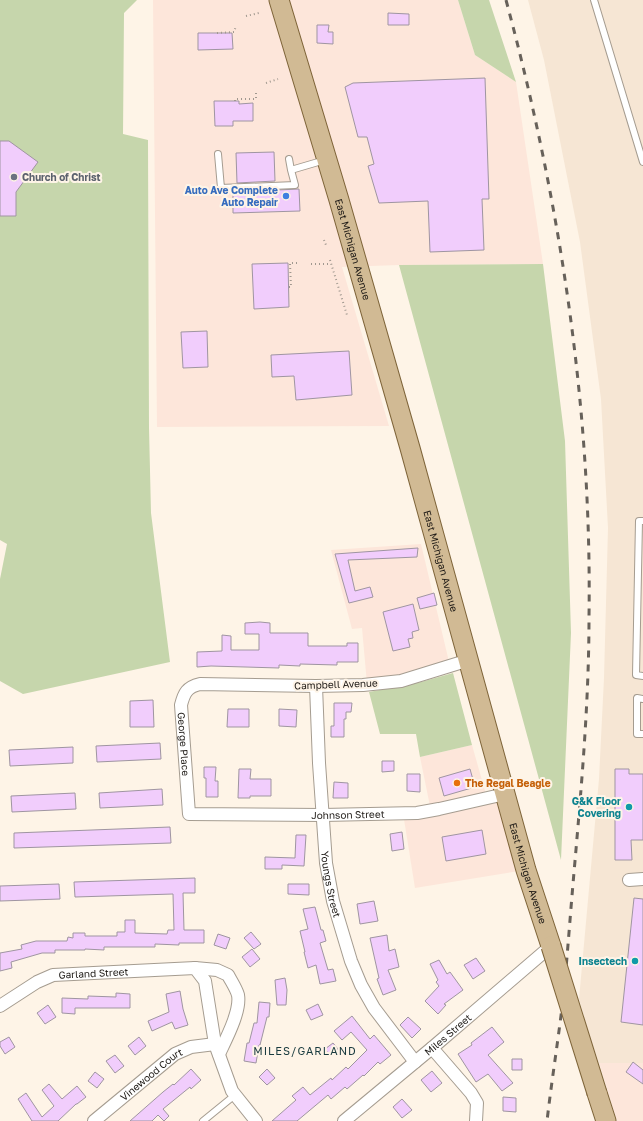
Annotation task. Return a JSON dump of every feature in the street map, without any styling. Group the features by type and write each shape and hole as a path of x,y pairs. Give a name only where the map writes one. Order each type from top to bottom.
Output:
{"main road":[{"name":"East Michigan Avenue","path":"279,0 406,435 526,870 606,1121"}],"street":[{"name":"Campbell Avenue","path":"200,684 316,686 363,685 401,680 469,660"},
{"name":"George Place","path":"189,814 181,705 184,695 191,686 200,684"},
{"name":"Youngs Street","path":"316,686 319,762 326,863 333,901 351,961 361,985 374,1008 415,1062"},
{"name":"Johnson Street","path":"189,814 323,815 417,813 505,794"},
{"path":"629,880 643,879"},
{"name":"Miles Street","path":"344,1121 432,1048 550,946"},
{"path":"195,968 205,981 217,1049 232,1091 256,1121"},
{"name":"Garland Street","path":"0,1006 37,982 53,975 195,968 217,970 228,975 238,995 232,1026 217,1049"},
{"name":"Vinewood Court","path":"94,1121 175,1054 190,1047 217,1049"},
{"path":"432,1048 470,1093 476,1104 476,1121"}],"lane":[{"path":"594,0 643,162"},
{"path":"218,154 221,188 295,185 289,159"},
{"path":"292,170 326,160"},
{"path":"643,521 639,521 636,675 643,676"},
{"path":"643,699 636,698 637,734 643,734"},
{"path":"203,1121 235,1095"}],"path":[{"path":"246,16 258,13"},
{"path":"217,33 234,32 236,26"},
{"path":"266,83 278,79"},
{"path":"235,101 235,99 256,98 256,91"},
{"path":"324,240 326,245"},
{"path":"330,260 347,315"},
{"path":"289,287 291,287 290,263 299,263"},
{"path":"311,264 331,264"}],"shaded area":[{"path":"153,0 458,0 475,55 516,82 543,264 342,267 389,426 157,427"},
{"path":"528,0 643,0 643,1063 599,1063 579,999 599,779 604,678 608,528 601,399 580,242 544,60"},
{"path":"421,544 450,666 367,684 362,628 352,629 331,550"},
{"path":"472,745 487,798 505,794 525,870 415,888 403,813 431,811 420,757"},
{"path":"599,1063 643,1063 643,1121 617,1121"}],"green space":[{"path":"0,0 137,0 124,13 123,134 148,140 149,428 151,513 170,662 23,694 0,681 0,579 7,544 0,540"},
{"path":"458,0 489,0 516,82 475,55"},
{"path":"543,264 565,441 571,633 561,860 399,265"},
{"path":"453,673 472,745 420,757 416,734 380,734 369,692 421,682"}],"building":[{"path":"388,13 409,14 409,25 388,25"},
{"path":"317,25 329,25 328,32 333,32 333,44 317,43"},
{"path":"198,33 232,33 233,49 198,50"},
{"path":"485,78 489,199 482,199 484,250 430,252 428,201 379,203 368,166 374,164 367,137 358,137 345,87 353,83"},
{"path":"214,101 239,101 239,104 253,103 253,121 233,121 233,126 215,126"},
{"name":"Church of Christ","path":"0,141 9,141 38,162 16,192 16,216 0,216"},
{"path":"274,152 275,181 237,183 236,153"},
{"path":"299,189 300,211 233,213 233,192"},
{"path":"288,263 289,307 254,309 252,264"},
{"path":"207,331 208,367 183,368 181,332"},
{"path":"349,351 352,395 296,400 294,376 272,377 271,355"},
{"path":"418,548 417,557 348,560 355,591 370,587 373,597 349,603 335,554"},
{"path":"434,593 437,605 420,609 417,598"},
{"path":"413,604 419,630 412,632 413,638 408,639 410,647 393,651 383,612"},
{"path":"245,623 270,623 270,633 308,633 308,646 347,646 347,643 358,643 358,662 337,662 337,665 279,665 279,668 197,667 197,652 222,651 222,635 231,636 231,650 259,650 259,634 245,634"},
{"path":"153,700 154,727 130,727 130,701"},
{"path":"334,703 352,703 351,712 346,712 346,719 344,719 344,737 331,737 331,726 334,726"},
{"path":"228,709 249,709 249,727 227,727"},
{"path":"279,709 297,710 296,727 279,726"},
{"path":"160,743 161,759 97,762 96,746"},
{"path":"73,747 73,763 10,766 9,750"},
{"path":"382,761 394,761 394,771 382,772"},
{"path":"204,767 216,767 215,781 218,781 218,797 206,797 206,778 204,778"},
{"path":"239,769 251,769 250,779 271,779 271,796 250,796 250,798 238,798"},
{"name":"The Regal Beagle","path":"470,769 475,787 444,796 439,778"},
{"name":"G&K Floor Covering","path":"615,769 629,769 629,774 643,774 643,840 631,840 632,860 615,860"},
{"path":"407,774 420,774 420,792 407,791"},
{"path":"334,782 348,783 348,798 333,798"},
{"path":"162,789 163,805 100,808 99,793"},
{"path":"75,793 76,809 12,812 11,796"},
{"path":"170,827 171,843 14,848 14,833"},
{"path":"482,830 486,854 446,861 442,837"},
{"path":"402,832 404,849 392,851 390,834"},
{"path":"296,835 306,835 304,866 282,865 282,869 265,869 265,857 295,858"},
{"path":"195,878 195,893 183,893 184,930 204,930 204,943 179,943 179,945 155,944 155,947 104,947 104,950 55,950 55,953 42,953 11,962 12,968 0,971 0,953 22,949 21,945 36,941 67,941 68,937 73,938 73,933 85,933 85,936 117,936 117,932 125,932 125,920 135,920 135,933 167,934 168,930 174,930 173,894 75,897 74,882"},
{"path":"59,884 60,899 0,901 0,886"},
{"path":"288,884 309,884 309,895 288,894"},
{"name":"Insectech","path":"634,898 643,899 643,1025 621,1022"},
{"path":"374,901 378,921 360,924 357,904"},
{"path":"315,907 321,930 323,930 326,941 320,943 328,970 333,969 336,981 320,984 316,965 308,968 300,931 308,929 303,909"},
{"path":"251,932 261,944 254,949 244,938"},
{"path":"218,934 230,938 226,949 214,945"},
{"path":"387,935 389,951 395,949 399,967 388,970 396,990 383,995 377,979 379,978 370,938"},
{"path":"252,949 260,959 250,967 242,957"},
{"path":"476,958 485,971 473,979 464,965"},
{"path":"439,960 447,974 450,972 463,990 444,1004 446,1005 438,1014 425,1001 439,986 436,982 438,980 430,964"},
{"path":"285,978 287,990 286,1005 277,1005 275,980"},
{"path":"180,991 183,1009 188,1025 175,1029 172,1022 152,1031 148,1021 169,1012 166,994"},
{"path":"116,993 130,994 130,1008 75,1008 75,1014 62,1013 62,998 88,999 88,996 116,997"},
{"path":"259,1002 270,1003 269,1017 267,1017 259,1045 256,1063 244,1061 247,1043 249,1043 254,1023 257,1023"},
{"path":"318,1004 323,1015 311,1020 306,1010"},
{"path":"48,1005 56,1017 45,1024 37,1013"},
{"path":"352,1016 370,1039 374,1035 391,1055 380,1064 378,1062 364,1076 363,1075 347,1089 345,1087 331,1099 328,1095 297,1121 272,1121 296,1100 292,1096 303,1087 310,1095 331,1078 332,1080 346,1067 348,1069 367,1050 351,1032 342,1040 334,1031"},
{"path":"408,1017 421,1029 412,1038 400,1025"},
{"path":"492,1027 504,1042 488,1055 513,1083 502,1091 488,1074 476,1082 458,1054 472,1045 471,1043"},
{"path":"9,1037 15,1047 5,1054 0,1046 0,1042"},
{"path":"139,1037 146,1046 135,1055 128,1046"},
{"path":"333,1043 338,1049 330,1056 325,1049"},
{"path":"115,1055 124,1066 115,1073 106,1061"},
{"path":"512,1059 522,1059 522,1070 512,1070"},
{"path":"633,1062 643,1070 643,1084 626,1072"},
{"path":"191,1069 201,1080 163,1109 169,1116 164,1121 158,1115 152,1121 130,1121 163,1092 173,1084 174,1085"},
{"path":"267,1069 275,1078 267,1085 259,1077"},
{"path":"432,1071 442,1083 431,1092 421,1080"},
{"path":"95,1072 104,1079 97,1088 88,1081"},
{"path":"49,1084 62,1099 77,1086 86,1097 58,1121 32,1121 18,1099 26,1093 42,1117 54,1106 42,1090"},
{"path":"503,1097 516,1098 516,1112 503,1111"},
{"path":"402,1099 412,1110 402,1118 393,1107"}],"railway":[{"path":"506,0 542,152 557,229 569,306 585,461 589,539 589,648 583,770 564,991 547,1121"}],"place":[{"name":"Church of Christ","path":"14,177"},
{"name":"Auto Ave Complete Auto Repair","path":"286,196"},
{"name":"The Regal Beagle","path":"457,783"},
{"name":"G&K Floor Covering","path":"629,807"},
{"name":"Insectech","path":"635,961"}],"district":[{"name":"MILES/GARLAND","path":"305,1051"}]}
